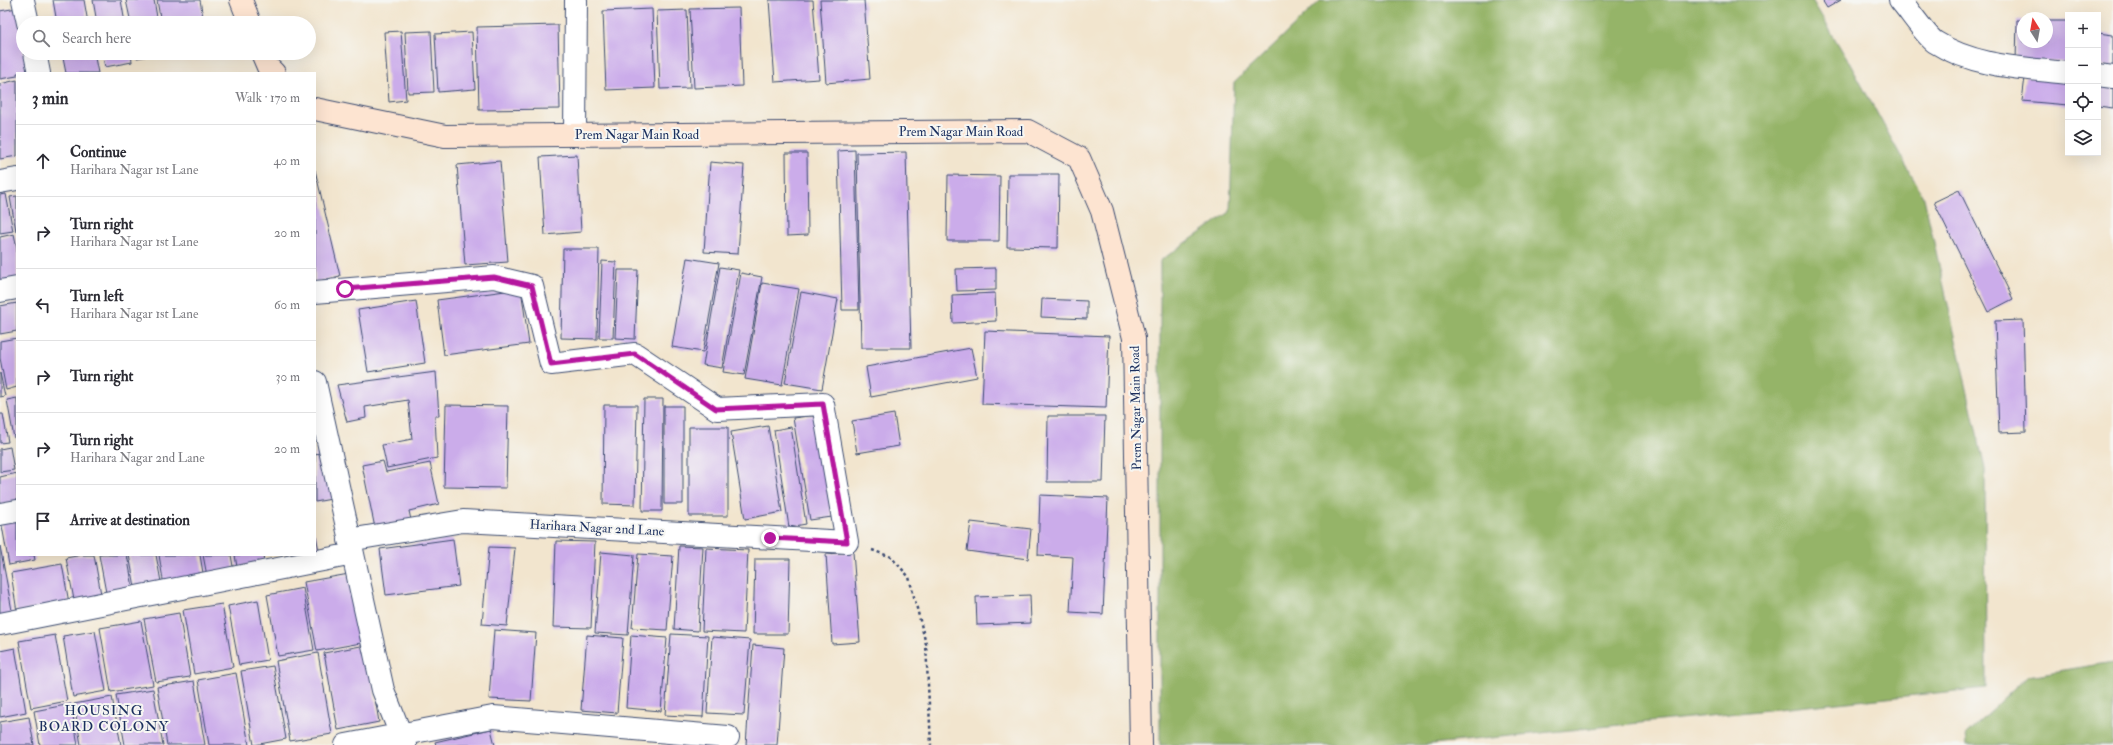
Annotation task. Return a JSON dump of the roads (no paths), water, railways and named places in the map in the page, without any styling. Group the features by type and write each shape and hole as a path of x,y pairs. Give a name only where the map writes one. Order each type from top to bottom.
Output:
{"street":[{"path":"23,0 26,16"},
{"path":"241,0 247,16"},
{"path":"575,135 576,0"},
{"path":"1900,0 1934,42 1967,58 2020,68 2065,73"},
{"path":"36,60 39,72"},
{"path":"265,60 268,67 273,72"},
{"path":"2101,75 2113,77"},
{"name":"Prem Nagar Main Road","path":"316,109 445,136 1028,132 1079,158 1102,211 1134,338 1141,745"},
{"path":"0,182 16,179"},
{"name":"Harihara Nagar 2nd Lane","path":"316,292 494,277 532,286 551,364 635,354 716,409 823,404 847,542 463,521 316,555"},
{"path":"0,291 16,288"},
{"path":"316,391 322,446 351,547 383,690 402,740"},
{"path":"0,514 16,511"},
{"name":"Harihara Nagar 2nd Lane","path":"0,624 310,556"},
{"path":"346,745 402,740 492,717 728,737"}],"district":[{"name":"HOUSING BOARD COLONY","path":"104,718"}]}
